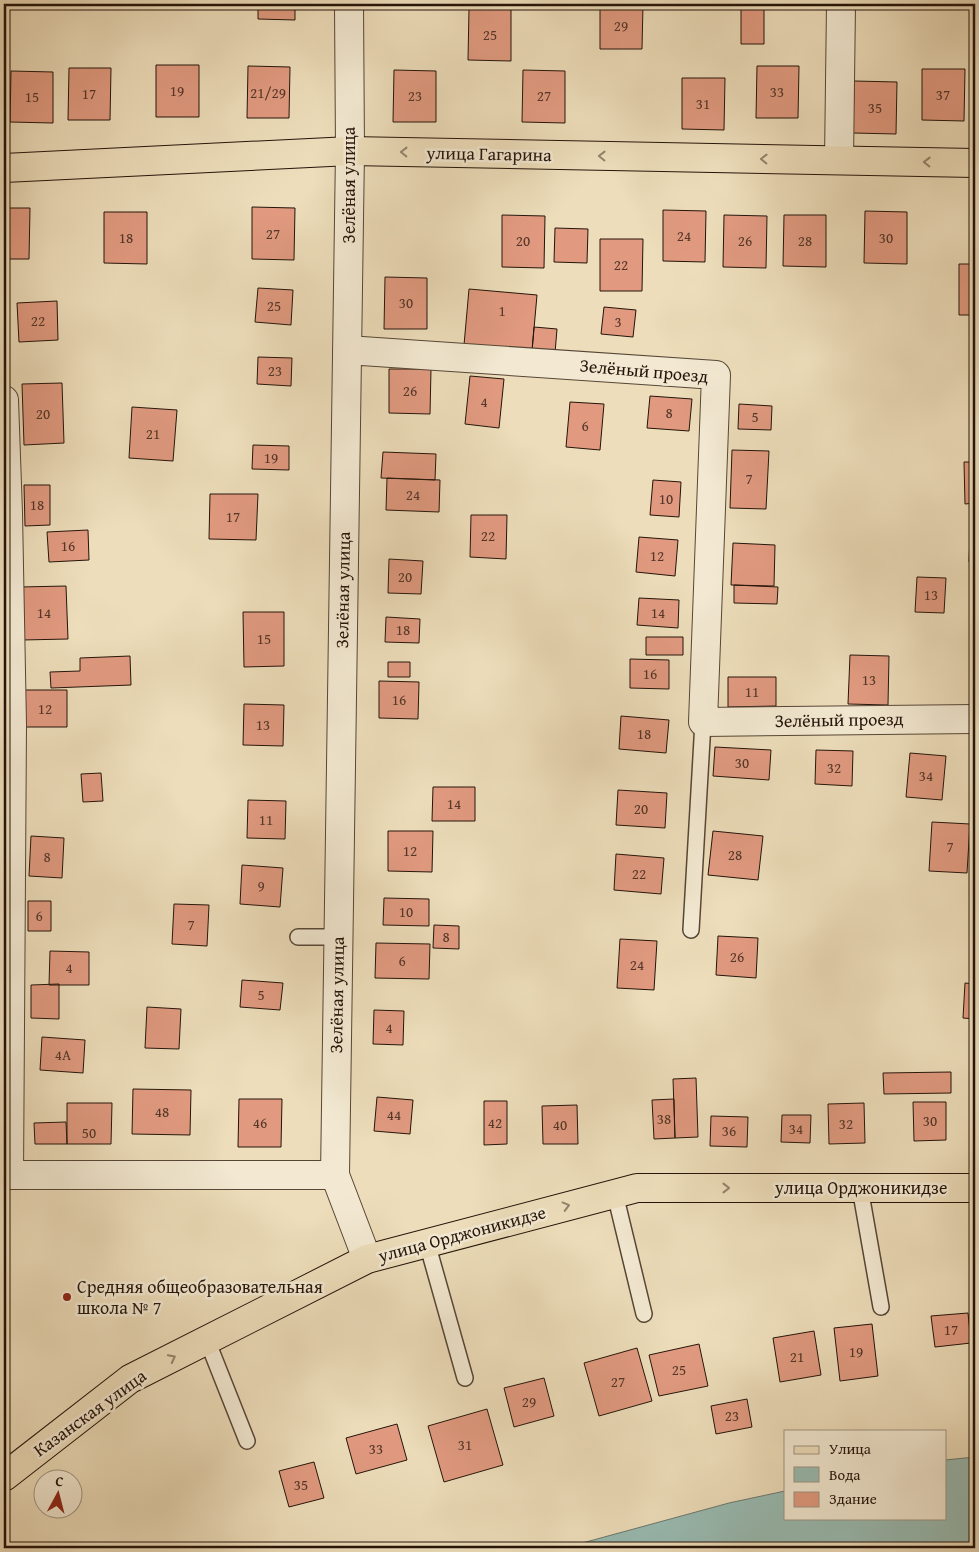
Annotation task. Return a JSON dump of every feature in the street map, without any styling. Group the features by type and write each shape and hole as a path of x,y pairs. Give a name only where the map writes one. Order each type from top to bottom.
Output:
{"main road":[{"name":"улица Гагарина","path":"4,168 350,151 975,163"},
{"name":"улица Орджоникидзе","path":"367,1259 637,1188 975,1188"},
{"name":"Казанская улица","path":"4,1477 130,1379 367,1259"}],"street":[{"name":"Зелёная улица","path":"335,1175 350,151 349,4"},
{"path":"839,160 841,4"},
{"name":"Зелёный проезд","path":"347,350 716,375 703,722 975,718"},
{"path":"4,400 12,725 6,1175 335,1175"},
{"name":"улица Орджоникидзе","path":"335,1175 367,1259"}],"lane":[{"name":"Зелёный проезд","path":"691,930 703,722"},
{"path":"298,937 338,936"},
{"path":"860,1188 881,1307"},
{"path":"614,1194 644,1314"},
{"path":"427,1243 465,1378"},
{"path":"207,1340 247,1441"}],"water":[{"path":"975,1457 975,1548 564,1548 729,1503 784,1491 784,1520 946,1520 946,1460"}],"building":[{"path":"258,4 295,4 295,20 258,19"},
{"path":"600,4 643,4 642,49 600,49"},
{"path":"741,4 764,4 764,44 741,44"},
{"path":"469,9 511,9 511,61 468,60"},
{"path":"156,65 199,65 199,117 156,117"},
{"path":"248,66 290,67 289,118 247,118"},
{"path":"757,66 799,66 798,118 756,118"},
{"path":"69,68 111,68 110,120 68,120"},
{"path":"922,69 965,69 964,121 922,120"},
{"path":"394,70 436,71 436,122 393,122"},
{"path":"523,70 565,71 565,123 522,122"},
{"path":"11,71 53,72 53,123 10,122"},
{"path":"682,78 725,78 724,130 682,129"},
{"path":"854,81 897,82 896,134 853,133"},
{"path":"252,207 295,208 294,260 252,259"},
{"path":"4,208 30,208 29,259 4,259"},
{"path":"663,210 706,211 705,262 663,261"},
{"path":"865,211 907,212 907,264 864,263"},
{"path":"104,212 147,212 147,264 104,263"},
{"path":"502,215 545,216 544,268 502,267"},
{"path":"724,215 767,216 766,268 723,267"},
{"path":"784,215 826,215 826,267 783,266"},
{"path":"555,228 588,229 587,263 554,262"},
{"path":"600,239 643,239 642,291 600,291"},
{"path":"959,264 975,264 975,315 959,315"},
{"path":"385,277 427,278 427,329 384,329"},
{"path":"258,288 293,290 291,325 255,322"},
{"path":"469,289 537,295 532,351 464,345"},
{"path":"57,301 58,340 19,342 17,303"},
{"path":"604,307 636,310 633,337 601,334"},
{"path":"534,327 557,329 555,353 532,351"},
{"path":"258,357 292,358 291,386 257,384"},
{"path":"389,369 431,369 430,414 389,413"},
{"path":"470,376 504,379 499,428 465,424"},
{"path":"62,383 64,443 24,445 22,384"},
{"path":"650,396 692,399 689,431 647,428"},
{"path":"570,402 604,404 600,450 566,447"},
{"path":"739,404 772,406 771,430 738,429"},
{"path":"132,407 177,410 173,461 129,458"},
{"path":"253,445 289,446 289,470 252,469"},
{"path":"732,450 769,451 766,509 730,508"},
{"path":"383,452 436,454 435,480 381,478"},
{"path":"964,462 975,462 975,503 965,504"},
{"path":"387,478 440,480 439,512 386,510"},
{"path":"653,480 681,482 679,517 650,515"},
{"path":"24,485 50,485 50,525 25,526"},
{"path":"210,494 258,494 256,540 209,539"},
{"path":"471,515 507,515 506,559 470,557"},
{"path":"88,530 89,560 49,562 47,532"},
{"path":"970,535 975,535 975,562 969,562"},
{"path":"639,537 678,540 675,576 636,572"},
{"path":"733,543 775,545 774,586 731,585"},
{"path":"389,559 423,561 421,594 388,593"},
{"path":"917,577 946,578 944,613 915,612"},
{"path":"734,585 778,587 777,604 734,603"},
{"path":"66,586 68,639 22,640 20,587"},
{"path":"639,598 679,600 678,628 637,625"},
{"path":"243,612 284,612 284,666 244,667"},
{"path":"386,617 420,619 419,643 385,642"},
{"path":"646,637 683,637 683,655 646,655"},
{"path":"850,655 889,656 888,705 848,704"},
{"path":"130,656 131,685 51,688 50,672 80,671 80,658"},
{"path":"630,659 669,660 669,689 630,688"},
{"path":"388,662 410,662 410,677 388,677"},
{"path":"728,677 776,677 776,706 728,707"},
{"path":"379,681 419,682 418,719 379,718"},
{"path":"24,690 67,690 67,727 24,727"},
{"path":"244,704 284,705 283,746 243,745"},
{"path":"621,716 669,720 666,753 619,749"},
{"path":"715,747 771,750 769,780 713,776"},
{"path":"816,750 853,751 852,786 815,784"},
{"path":"910,753 946,756 942,800 906,797"},
{"path":"101,773 103,801 83,802 81,774"},
{"path":"433,787 475,787 475,821 432,821"},
{"path":"618,790 667,793 665,828 616,825"},
{"path":"248,800 286,801 285,839 247,838"},
{"path":"932,822 970,824 967,873 929,871"},
{"path":"388,831 433,831 432,872 388,871"},
{"path":"713,831 763,836 758,880 708,875"},
{"path":"31,836 64,838 62,878 29,876"},
{"path":"616,854 664,858 661,894 614,890"},
{"path":"242,865 283,868 280,907 240,904"},
{"path":"384,898 429,899 429,926 383,925"},
{"path":"28,901 51,901 51,931 28,931"},
{"path":"174,904 209,905 207,946 172,944"},
{"path":"434,925 459,926 459,949 433,948"},
{"path":"718,936 758,938 756,978 716,975"},
{"path":"620,939 657,941 654,990 617,988"},
{"path":"376,943 430,944 429,979 375,978"},
{"path":"50,951 89,952 89,985 49,985"},
{"path":"242,980 283,983 280,1010 240,1007"},
{"path":"965,983 975,984 975,1019 963,1018"},
{"path":"59,984 59,1019 31,1018 31,985"},
{"path":"147,1007 181,1009 179,1049 145,1048"},
{"path":"374,1010 404,1011 403,1045 373,1044"},
{"path":"42,1037 85,1040 83,1073 40,1070"},
{"path":"951,1072 951,1093 884,1094 883,1073"},
{"path":"696,1078 698,1137 675,1138 673,1079"},
{"path":"133,1089 191,1090 190,1135 132,1134"},
{"path":"972,1091 975,1091 975,1138 973,1138"},
{"path":"377,1097 413,1100 410,1134 374,1131"},
{"path":"239,1099 282,1099 281,1147 238,1147"},
{"path":"674,1099 675,1138 654,1139 652,1100"},
{"path":"484,1101 507,1101 507,1144 484,1145"},
{"path":"913,1102 946,1102 946,1140 914,1141"},
{"path":"67,1103 112,1103 111,1144 67,1144"},
{"path":"864,1103 865,1143 829,1144 828,1104"},
{"path":"577,1105 578,1144 543,1144 542,1106"},
{"path":"782,1115 811,1115 810,1143 781,1142"},
{"path":"711,1116 748,1117 747,1147 710,1146"},
{"path":"66,1122 67,1144 35,1144 34,1123"},
{"path":"968,1313 971,1343 935,1347 931,1316"},
{"path":"872,1324 878,1376 840,1381 834,1328"},
{"path":"814,1331 821,1375 780,1382 773,1338"},
{"path":"699,1344 708,1386 659,1396 649,1355"},
{"path":"637,1348 652,1401 599,1416 584,1363"},
{"path":"544,1378 554,1416 514,1427 504,1388"},
{"path":"747,1399 752,1427 716,1434 711,1406"},
{"path":"487,1409 503,1465 444,1482 428,1426"},
{"path":"397,1424 407,1460 356,1474 346,1438"},
{"path":"314,1462 324,1498 289,1507 279,1471"}],"place":[{"name":"Средняя общеобразовательная школа № 7","path":"67,1297"}]}
